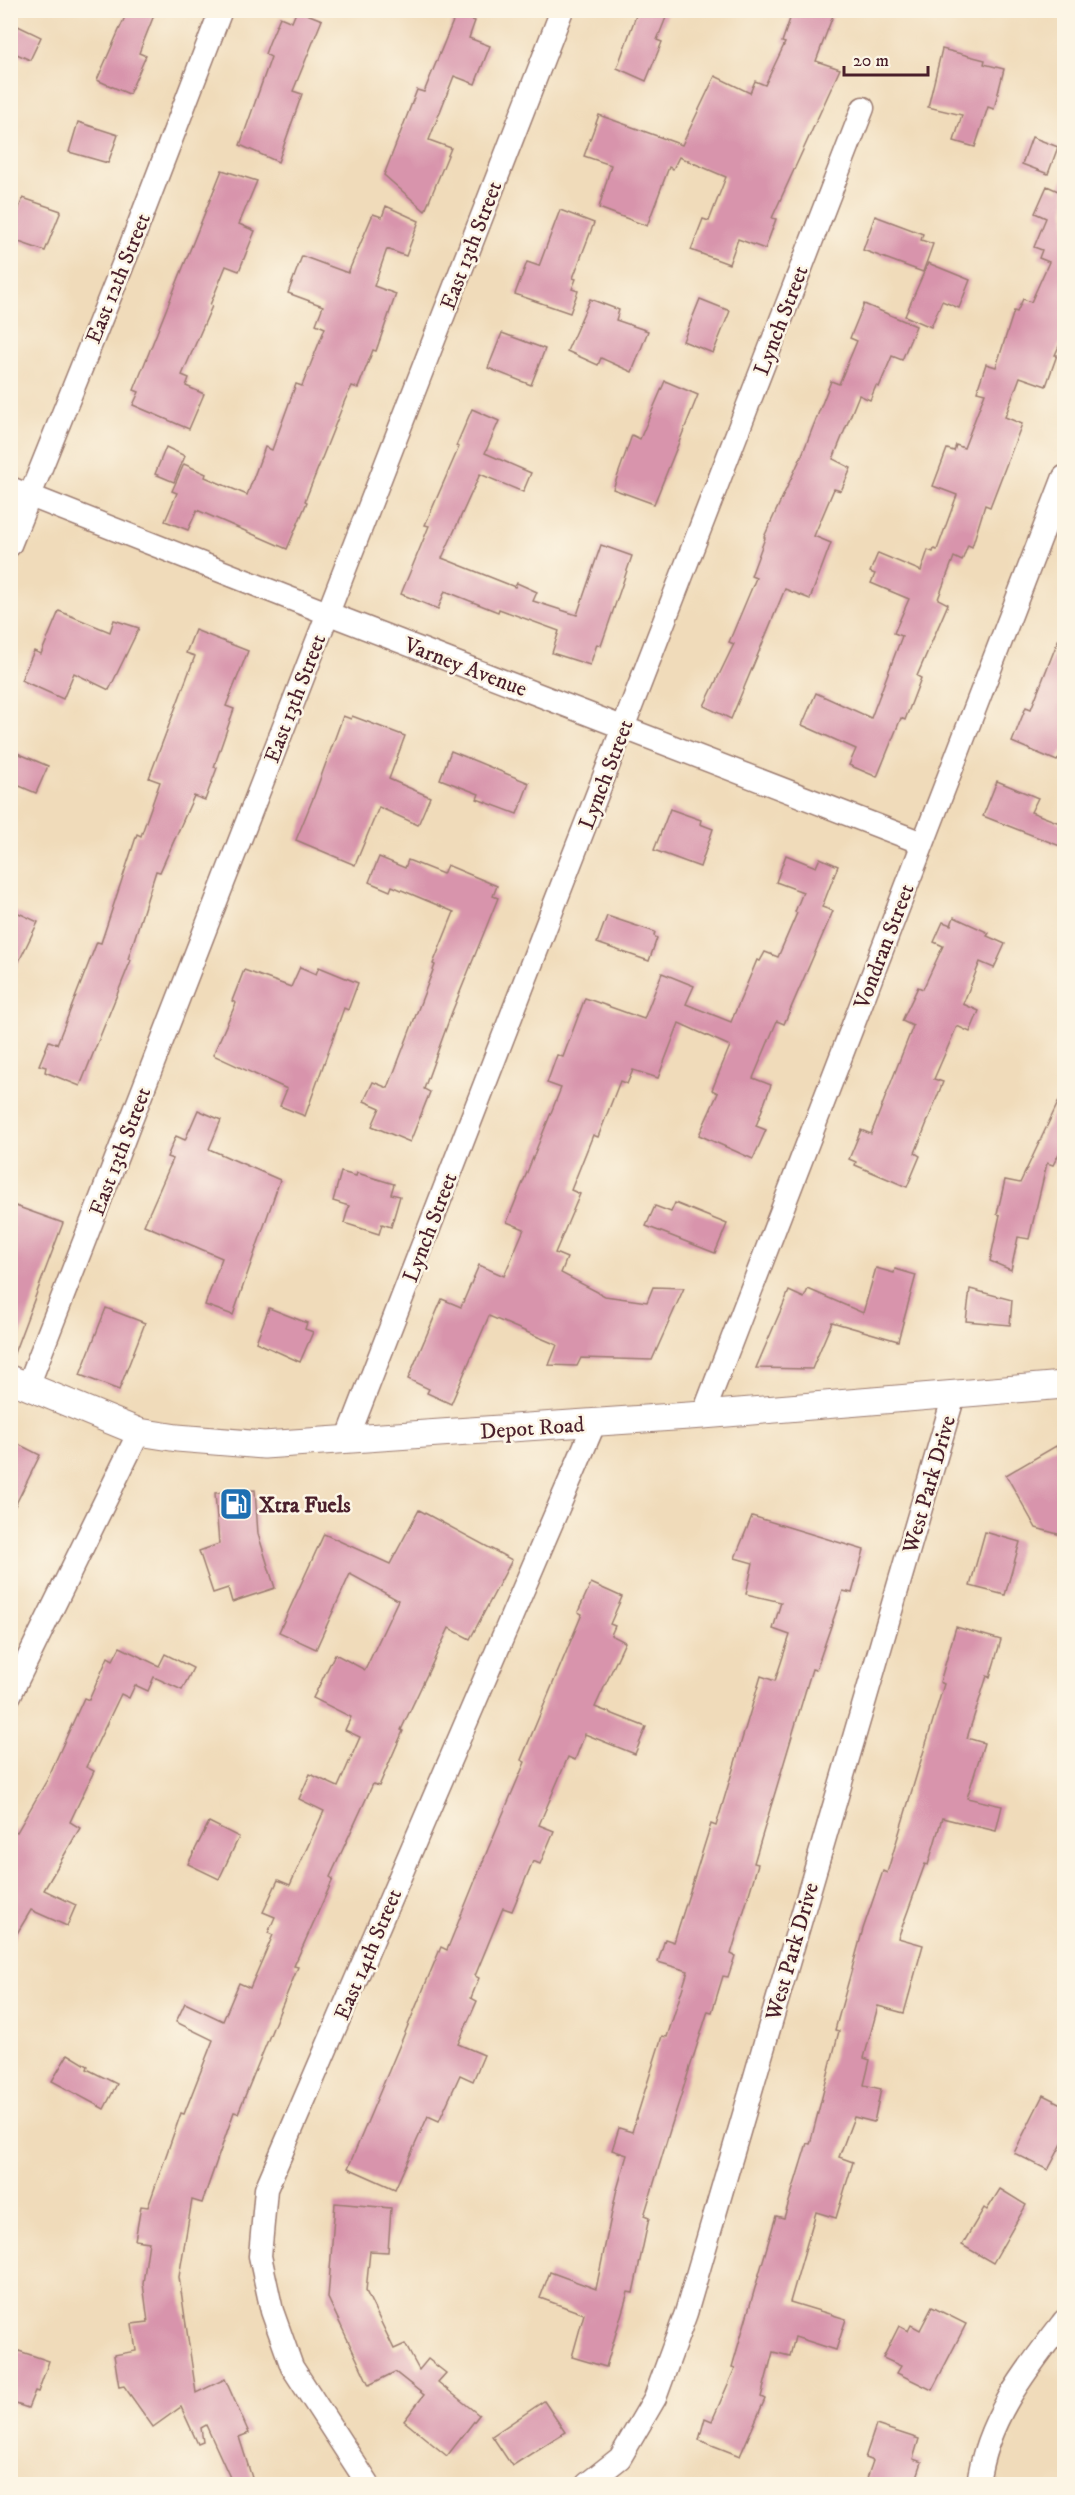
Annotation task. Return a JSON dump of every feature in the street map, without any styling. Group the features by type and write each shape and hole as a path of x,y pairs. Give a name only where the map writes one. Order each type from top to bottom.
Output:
{"street":[{"name":"East 12th Street","path":"10,545 20,492 130,247 221,10"},
{"name":"East 13th Street","path":"19,1383 327,614 562,10"},
{"name":"Lynch Street","path":"347,1440 863,108"},
{"name":"Vondran Street","path":"703,1415 1065,477"},
{"name":"Varney Avenue","path":"20,492 327,614 922,843"},
{"name":"Depot Road","path":"19,1383 139,1432 177,1438 264,1445 703,1415 1065,1385"},
{"name":"West Park Drive","path":"587,2484 620,2458 655,2398 686,2313 954,1395"},
{"name":"East 14th Street","path":"368,2484 292,2367 272,2311 260,2256 266,2189 596,1422"},
{"path":"10,1695 139,1432"},
{"path":"978,2484 994,2425 1023,2375 1065,2321"}],"building":[{"path":"128,10 156,10 139,53 146,56 129,94 97,80"},
{"path":"297,10 322,20 293,91 302,94 278,162 240,145 271,57 265,54 269,43 280,17 292,22"},
{"path":"638,10 669,10 657,40 662,42 646,81 617,68"},
{"path":"793,10 835,10 816,61 840,69 772,218 776,219 765,249 738,239 729,264 691,250 703,219 709,221 726,177 679,157 673,169 669,167 647,226 599,208 611,165 584,156 599,115 682,145 715,76 750,93 755,81 765,85 785,43 782,42"},
{"path":"456,14 475,21 469,38 490,46 475,84 454,76 429,140 451,148 425,211 384,175 417,90 424,92"},
{"path":"18,26 41,37 30,60 10,51 10,42"},
{"path":"942,49 985,60 984,64 1004,69 994,109 988,107 975,147 954,141 962,115 928,107"},
{"path":"78,122 118,135 108,163 69,152"},
{"path":"1032,137 1058,147 1048,174 1022,164"},
{"path":"222,170 257,181 239,224 255,231 239,271 226,266 210,305 212,306 182,375 189,378 186,386 204,394 189,429 133,405 139,392 134,390"},
{"path":"1065,175 1065,333 1055,355 1057,355 1046,386 1020,377 1005,417 1022,424 990,507 985,505 972,547 968,545 962,561 954,557 938,599 948,604 917,676 921,678 905,720 901,718 877,777 849,765 856,749 802,725 816,693 871,718 902,636 894,633 909,599 871,583 875,574 870,572 878,553 921,571 928,550 933,552 934,549 937,550 957,495 933,486 947,449 954,451 956,445 964,448 985,393 977,391 986,364 996,367 1014,311 1017,312 1023,299 1031,302 1049,262 1039,258 1042,250 1034,247 1046,218 1035,213 1047,186 1058,191"},
{"path":"23,198 61,211 45,251 10,239 10,231"},
{"path":"386,206 419,221 406,256 387,249 374,286 396,294 376,351 373,350 358,388 352,386 345,400 287,549 197,510 188,530 165,521 177,493 172,491 184,464 206,474 205,477 247,495 265,447 272,450 296,384 302,386 325,328 316,324 323,306 288,293 302,256 348,273 373,214 382,217"},
{"path":"560,210 594,223 573,278 576,279 572,289 578,291 570,313 515,294 527,262 539,266"},
{"path":"875,216 923,234 921,240 933,244 923,272 863,250"},
{"path":"928,263 970,280 959,308 942,301 931,327 905,316"},
{"path":"590,299 619,310 616,320 648,331 632,372 601,358 598,365 567,351"},
{"path":"700,299 730,311 713,353 683,341"},
{"path":"864,304 916,326 902,360 892,356 879,387 876,386 870,400 859,395 833,459 851,468 841,491 834,489 814,536 831,543 810,599 785,589 731,719 704,706 734,644 729,642 756,578 751,576 764,537 802,455 831,381 839,384 857,341 850,338"},
{"path":"502,333 545,349 531,385 488,368"},
{"path":"665,381 698,395 654,504 613,489 632,435 640,439"},
{"path":"472,409 499,421 485,453 531,473 523,492 480,474 442,558 515,587 517,583 537,592 533,601 577,615 601,545 632,556 601,646 597,644 590,665 552,653 559,631 499,609 498,612 445,591 438,609 401,594 429,526 425,525 459,447 456,446"},
{"path":"166,447 185,456 174,482 155,474"},
{"path":"59,611 110,632 114,620 139,628 109,690 74,673 63,699 21,680 34,651 41,654"},
{"path":"1063,628 1065,747 1057,761 1012,742 1026,707 1031,709"},
{"path":"195,630 248,651 226,706 234,709 205,800 194,796 160,872 156,871 128,959 131,960 80,1086 45,1072 46,1067 39,1065 49,1041 57,1044 97,942 101,943 137,834 141,836 160,782 149,778 195,656 186,653"},
{"path":"343,716 351,719 352,716 405,736 389,779 430,797 418,825 379,807 355,865 296,840"},
{"path":"10,750 48,766 36,793 10,782"},
{"path":"451,751 529,783 517,814 477,799 479,794 440,779"},
{"path":"997,781 1038,798 1031,812 1065,825 1065,848 983,816"},
{"path":"670,809 701,820 700,824 713,829 700,867 654,850"},
{"path":"786,855 816,867 820,858 838,866 822,907 833,911 784,1024 777,1021 753,1078 771,1085 756,1126 766,1130 753,1159 699,1135 718,1093 712,1090 730,1046 679,1023 658,1078 633,1070 627,1084 620,1081 598,1137 593,1135 571,1190 580,1194 555,1253 567,1258 561,1273 605,1296 647,1302 653,1287 684,1288 652,1360 581,1358 577,1366 549,1365 557,1345 489,1316 451,1404 427,1393 429,1389 408,1379 442,1299 461,1307 479,1265 504,1276 524,1229 507,1222 561,1088 547,1083 557,1055 563,1057 585,998 644,1019 662,973 694,986 686,1004 731,1022 757,960 760,961 765,952 778,957 797,913 795,912 803,892 776,882"},
{"path":"379,857 405,868 408,860 443,874 447,865 497,886 493,896 498,898 424,1089 430,1092 410,1142 372,1126 380,1108 364,1101 373,1082 388,1088 454,912 392,886 390,891 369,882"},
{"path":"10,909 38,922 10,980"},
{"path":"607,916 655,932 654,936 657,938 649,961 597,943"},
{"path":"954,917 989,933 987,936 1005,944 994,968 980,962 963,1004 979,1011 970,1032 957,1026 934,1079 943,1082 915,1153 920,1156 907,1187 855,1165 856,1162 849,1159 861,1130 871,1134 913,1026 902,1021 918,987 923,989 943,946 934,942 943,922 951,925"},
{"path":"300,967 316,974 319,967 358,983 348,1010 344,1008 305,1116 280,1106 287,1089 213,1055 236,1003 232,1001 244,970 291,987"},
{"path":"1065,1088 1065,1142 1053,1165 1047,1163 1029,1239 1018,1237 1011,1270 990,1261 1005,1180 1020,1183"},
{"path":"198,1110 221,1120 209,1149 280,1180 233,1315 205,1305 222,1258 144,1225 173,1159 167,1157 176,1136 185,1140"},
{"path":"341,1172 356,1176 357,1173 394,1184 391,1194 400,1196 391,1227 382,1224 379,1234 344,1223 349,1206 333,1201"},
{"path":"675,1203 727,1224 715,1253 646,1226 655,1206 671,1212"},
{"path":"10,1204 63,1223 13,1356 10,1356"},
{"path":"876,1268 894,1273 895,1269 916,1275 898,1341 832,1322 812,1369 756,1368 789,1291 804,1298 808,1289 863,1313"},
{"path":"970,1289 1012,1300 1010,1325 966,1321"},
{"path":"106,1308 145,1323 119,1390 80,1375"},
{"path":"269,1308 307,1323 305,1329 313,1332 300,1362 256,1342"},
{"path":"10,1440 40,1455 10,1516"},
{"path":"1056,1446 1065,1461 1065,1536 1036,1528 1006,1475"},
{"path":"255,1490 258,1534 275,1588 232,1602 228,1588 213,1593 199,1551 219,1544 215,1493"},
{"path":"419,1510 512,1560 470,1639 449,1628 401,1730 403,1731 379,1786 373,1784 330,1877 333,1879 294,1966 298,1967 238,2113 234,2112 202,2203 192,2200 179,2277 196,2393 225,2379 249,2433 239,2437 254,2484 233,2484 206,2425 201,2428 203,2442 198,2444 181,2407 153,2427 124,2386 119,2387 114,2355 136,2351 132,2324 148,2322 143,2283 149,2242 135,2240 141,2206 148,2207 181,2113 184,2114 213,2040 176,2022 185,2003 223,2021 239,1983 250,1988 273,1935 268,1933 275,1917 263,1912 278,1880 290,1885 324,1811 299,1799 310,1774 338,1787 360,1737 345,1730 351,1717 313,1698 335,1654 365,1670 398,1600 350,1574 316,1649 279,1632 324,1534 390,1564"},
{"path":"752,1516 864,1550 852,1593 843,1591 816,1670 812,1669 754,1863 758,1864 731,1954 735,1956 728,1977 723,1976 712,2012 708,2011 670,2130 644,2216 649,2218 633,2293 628,2292 606,2367 572,2357 584,2314 540,2298 550,2272 596,2289 616,2193 627,2155 612,2150 619,2128 632,2132 662,2036 667,2037 688,1971 658,1962 665,1939 674,1942 711,1824 716,1826 761,1676 775,1681 790,1635 773,1629 781,1602 746,1594 753,1563 735,1558"},
{"path":"985,1532 1020,1542 1005,1595 970,1586"},
{"path":"591,1583 622,1597 610,1624 615,1626 611,1635 625,1642 595,1707 646,1727 635,1754 585,1734 575,1760 568,1757 539,1825 554,1831 540,1864 533,1861 512,1911 503,1908 475,1976 479,1978 471,1998 477,2001 458,2044 484,2055 473,2081 460,2075 439,2121 428,2116 395,2189 348,2168 441,1947 447,1950 525,1762 521,1760 582,1614 578,1612"},
{"path":"956,1627 1001,1640 967,1738 984,1743 967,1798 1002,1806 996,1831 942,1818 928,1865 925,1864 898,1938 923,1945 904,2013 878,2006 864,2058 870,2060 864,2085 881,2089 874,2122 854,2117 839,2157 853,2162 836,2218 816,2212 790,2302 846,2319 836,2350 795,2337 790,2356 773,2352 761,2397 765,2399 740,2456 699,2440 705,2418 712,2421 735,2368 732,2367 776,2216 784,2218 807,2143 810,2144 839,2031 835,2030 863,1929 883,1871 887,1873 944,1684 940,1682"},
{"path":"120,1647 159,1666 165,1654 193,1668 182,1690 154,1677 148,1691 135,1685 129,1698 121,1694 86,1767 94,1771 70,1822 80,1828 44,1890 76,1905 67,1926 31,1910 10,1945 10,1829 17,1832 47,1780 84,1698 89,1700 108,1657 113,1660"},
{"path":"209,1822 239,1837 219,1879 188,1864"},
{"path":"68,2054 88,2066 87,2069 117,2084 104,2109 52,2081"},
{"path":"1043,2095 1065,2106 1065,2138 1048,2170 1014,2153"},
{"path":"1000,2189 1026,2205 993,2263 962,2245 984,2208 987,2210"},
{"path":"335,2203 391,2208 388,2252 370,2251 366,2291 394,2349 405,2344 419,2370 428,2359 446,2373 438,2382 479,2415 447,2456 404,2421 424,2395 395,2372 369,2385 328,2298"},
{"path":"932,2307 966,2324 932,2390 897,2373 901,2366 883,2358 899,2326 908,2331 911,2325 920,2330"},
{"path":"10,2348 49,2361 38,2392 35,2391 28,2408 10,2402"},
{"path":"544,2401 565,2432 512,2466 492,2436"},
{"path":"876,2425 919,2439 913,2459 922,2462 915,2483 903,2479 901,2484 865,2484 873,2461 865,2458"}],"place":[{"name":"Xtra Fuels","path":"236,1504"}]}
